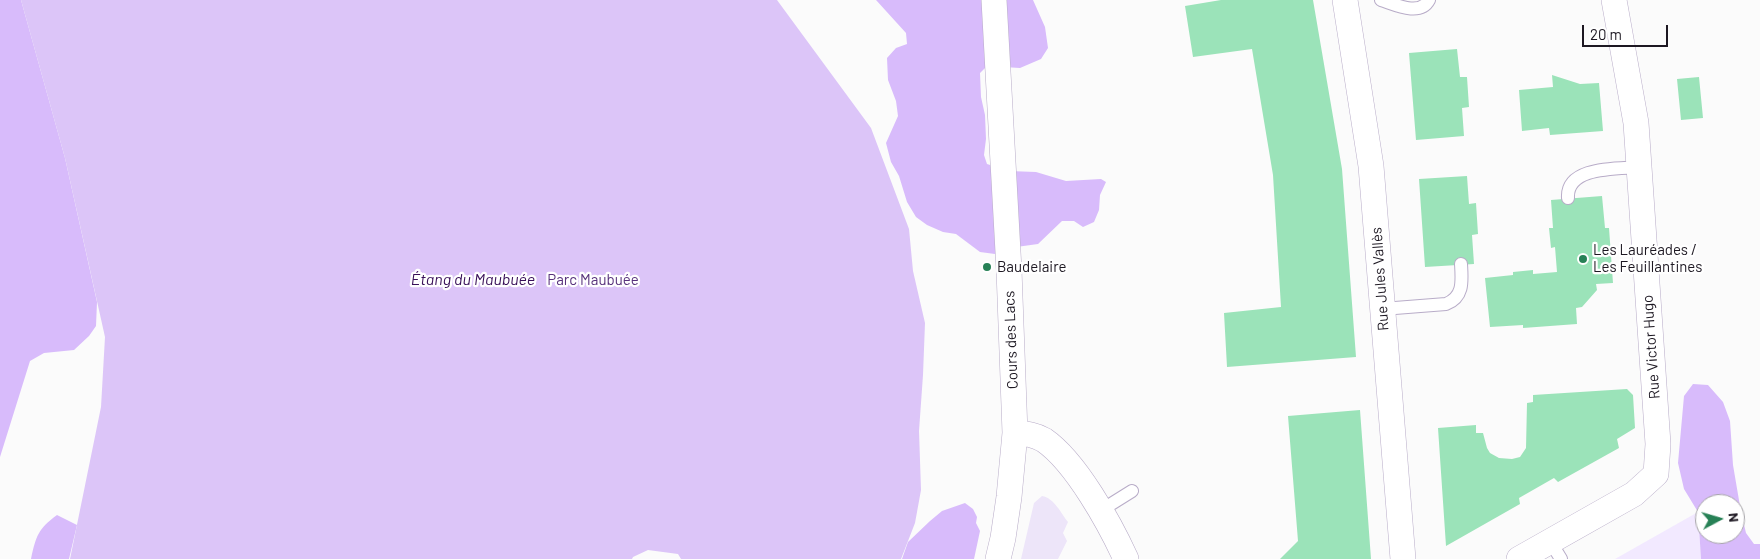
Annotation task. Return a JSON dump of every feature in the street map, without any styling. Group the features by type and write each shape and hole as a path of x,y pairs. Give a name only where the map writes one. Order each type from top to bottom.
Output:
{"street":[{"name":"Cours des Lacs","path":"994,0 1009,270 1014,433 1009,496 998,559"},
{"name":"Rue Jules Vallès","path":"1344,0 1372,166 1403,559"},
{"name":"Rue Victor Hugo","path":"1519,559 1556,550 1634,494 1656,474 1658,444 1636,123 1614,0"},
{"path":"1014,433 1029,434 1043,440 1055,451 1084,484 1126,559"}],"lane":[{"path":"1381,0 1420,8 1427,4 1429,0"},
{"path":"1568,198 1567,191 1570,186 1582,175 1596,171 1639,167"},
{"path":"1382,309 1453,302 1460,290 1461,264"},
{"path":"1100,511 1132,491"}],"shaded area":[{"path":"0,0 21,0 65,158 97,302 96,326 89,336 74,350 44,353 30,361 0,457"},
{"path":"876,0 1033,0 1045,27 1048,48 1041,59 1020,68 987,66 980,73 981,97 985,115 986,139 984,155 987,164 1009,171 1036,172 1066,181 1101,179 1106,182 1100,195 1099,210 1094,222 1083,227 1074,221 1062,221 1038,244 1009,248 995,254 980,252 956,234 943,232 927,225 916,217 907,202 899,176 891,162 886,143 898,116 896,101 888,80 887,58 896,48 907,44 906,33"},
{"path":"1693,384 1708,385 1723,402 1730,421 1733,465 1738,494 1695,494 1695,507 1684,489 1678,463 1684,396"},
{"path":"1042,496 1054,503 1068,522 1063,533 1067,541 1058,559 1021,559 1034,503"},
{"path":"965,503 973,509 980,531 974,559 902,559 908,542 930,521 942,511"},
{"path":"1695,514 1695,544 1700,544 1701,559 1615,559"},
{"path":"57,515 77,525 69,559 31,559 34,544 39,534"},
{"path":"1745,529 1754,544 1760,544 1760,559 1701,559 1700,544 1745,544"}],"water":[{"name":"Étang du Maubuée","path":"21,0 777,0 871,128 909,229 913,271 925,323 919,431 921,490 915,523 901,559 681,559 678,554 648,550 632,559 70,559 101,407 105,337 65,158"}],"building":[{"path":"1221,0 1313,0 1342,169 1356,357 1227,367 1224,313 1281,307 1273,175 1252,49 1193,57 1185,6"},
{"path":"1457,49 1460,77 1467,77 1469,107 1462,108 1464,136 1416,140 1409,53"},
{"path":"1552,75 1580,84 1599,83 1603,131 1550,135 1549,128 1522,131 1519,90 1553,87"},
{"path":"1699,77 1703,118 1681,120 1677,79"},
{"path":"1467,176 1469,204 1476,203 1478,234 1472,235 1474,264 1425,267 1419,179"},
{"name":"Les Lauréades / Les Feuillantines","path":"1602,196 1605,228 1609,228 1613,283 1596,284 1597,290 1582,307 1576,308 1577,324 1523,328 1523,325 1490,327 1485,278 1513,275 1513,272 1533,270 1533,274 1557,272 1555,247 1551,248 1549,228 1553,228 1551,200"},
{"path":"1627,389 1633,395 1635,428 1617,439 1619,448 1558,482 1554,478 1519,498 1520,504 1446,546 1438,428 1476,425 1476,433 1483,433 1490,453 1499,458 1512,459 1520,457 1526,448 1527,403 1533,402 1533,395"},
{"path":"1360,410 1371,559 1280,559 1298,541 1288,416"}],"place":[{"name":"Les Lauréades / Les Feuillantines","path":"1583,259"},
{"name":"Baudelaire","path":"987,267"}],"park label":[{"name":"Parc Maubuée","path":"593,280"}]}
